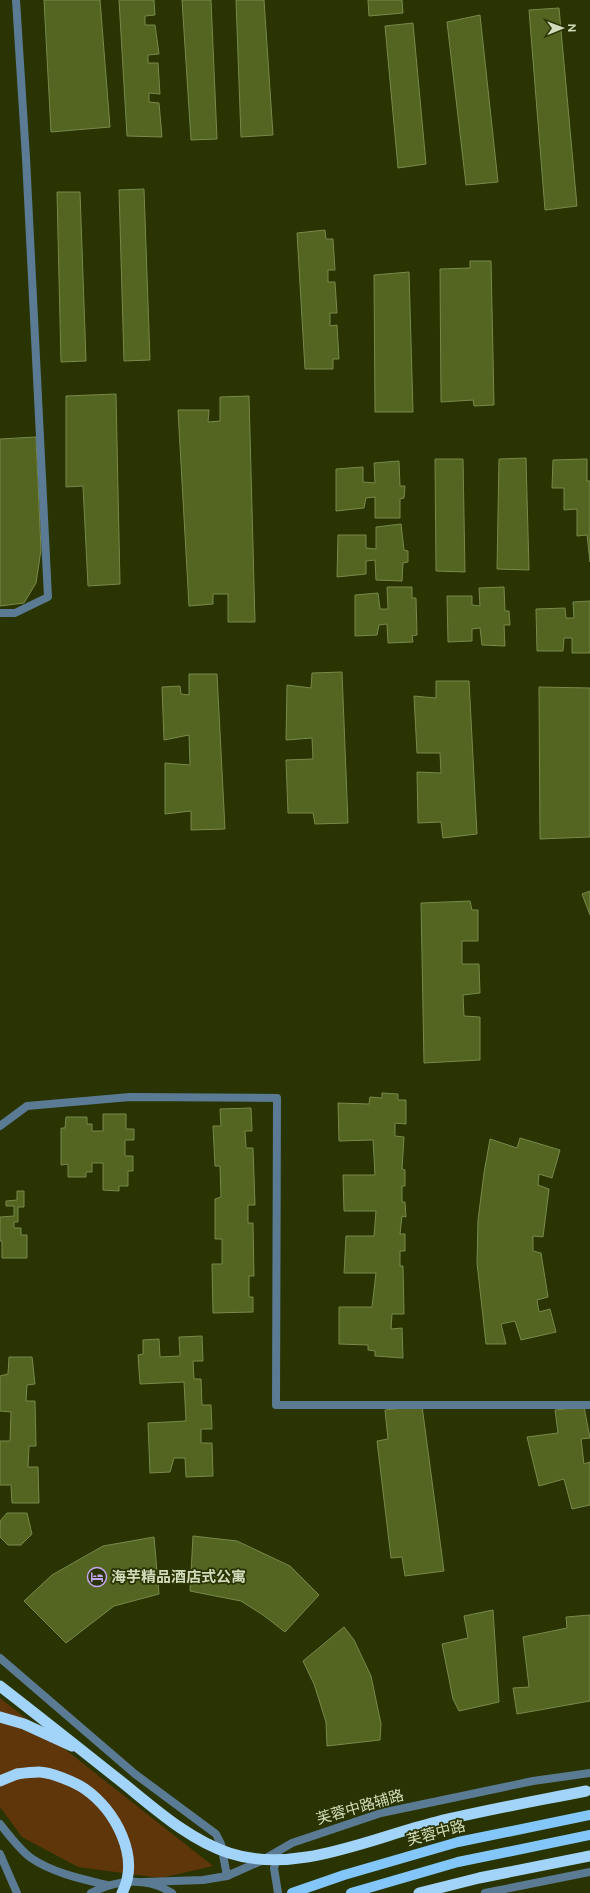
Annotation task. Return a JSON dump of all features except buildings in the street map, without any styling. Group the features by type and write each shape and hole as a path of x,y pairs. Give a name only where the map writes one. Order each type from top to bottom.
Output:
{"highway":[{"path":"0,1686 195,1837 228,1853 252,1859 283,1861 316,1856 436,1822 588,1790"},
{"path":"0,1717 24,1724 87,1754"},
{"path":"0,1781 17,1774 40,1772 63,1779 84,1788 103,1805 117,1825 127,1849 129,1871 122,1893"},
{"path":"419,1893 479,1878 590,1856"}],"main road":[{"name":"芙蓉中路","path":"292,1893 352,1873 458,1842 590,1815"},
{"path":"351,1893 415,1873 458,1862 590,1835"}],"street":[{"path":"0,614 16,613 48,597 26,158 16,0"},
{"path":"0,1126 27,1106 130,1097 277,1098 276,1405 590,1405"},
{"path":"0,1658 135,1774 216,1834 221,1844 227,1876"},
{"name":"芙蓉中路辅路","path":"144,1882 203,1880 227,1876 261,1861 292,1843 381,1813 533,1781 590,1773"},
{"path":"0,1824 31,1858 55,1870 107,1885"},
{"path":"278,1893 274,1868 278,1856 292,1843"},
{"path":"0,1854 17,1893"},
{"path":"485,1893 590,1872"},
{"path":"91,1893 107,1885 125,1881 144,1882 166,1889 172,1893"}],"shaded area":[{"path":"0,1698 213,1866 161,1878 78,1867 22,1837 0,1807"}],"place":[{"name":"海芋精品酒店式公寓","path":"97,1577"}]}
